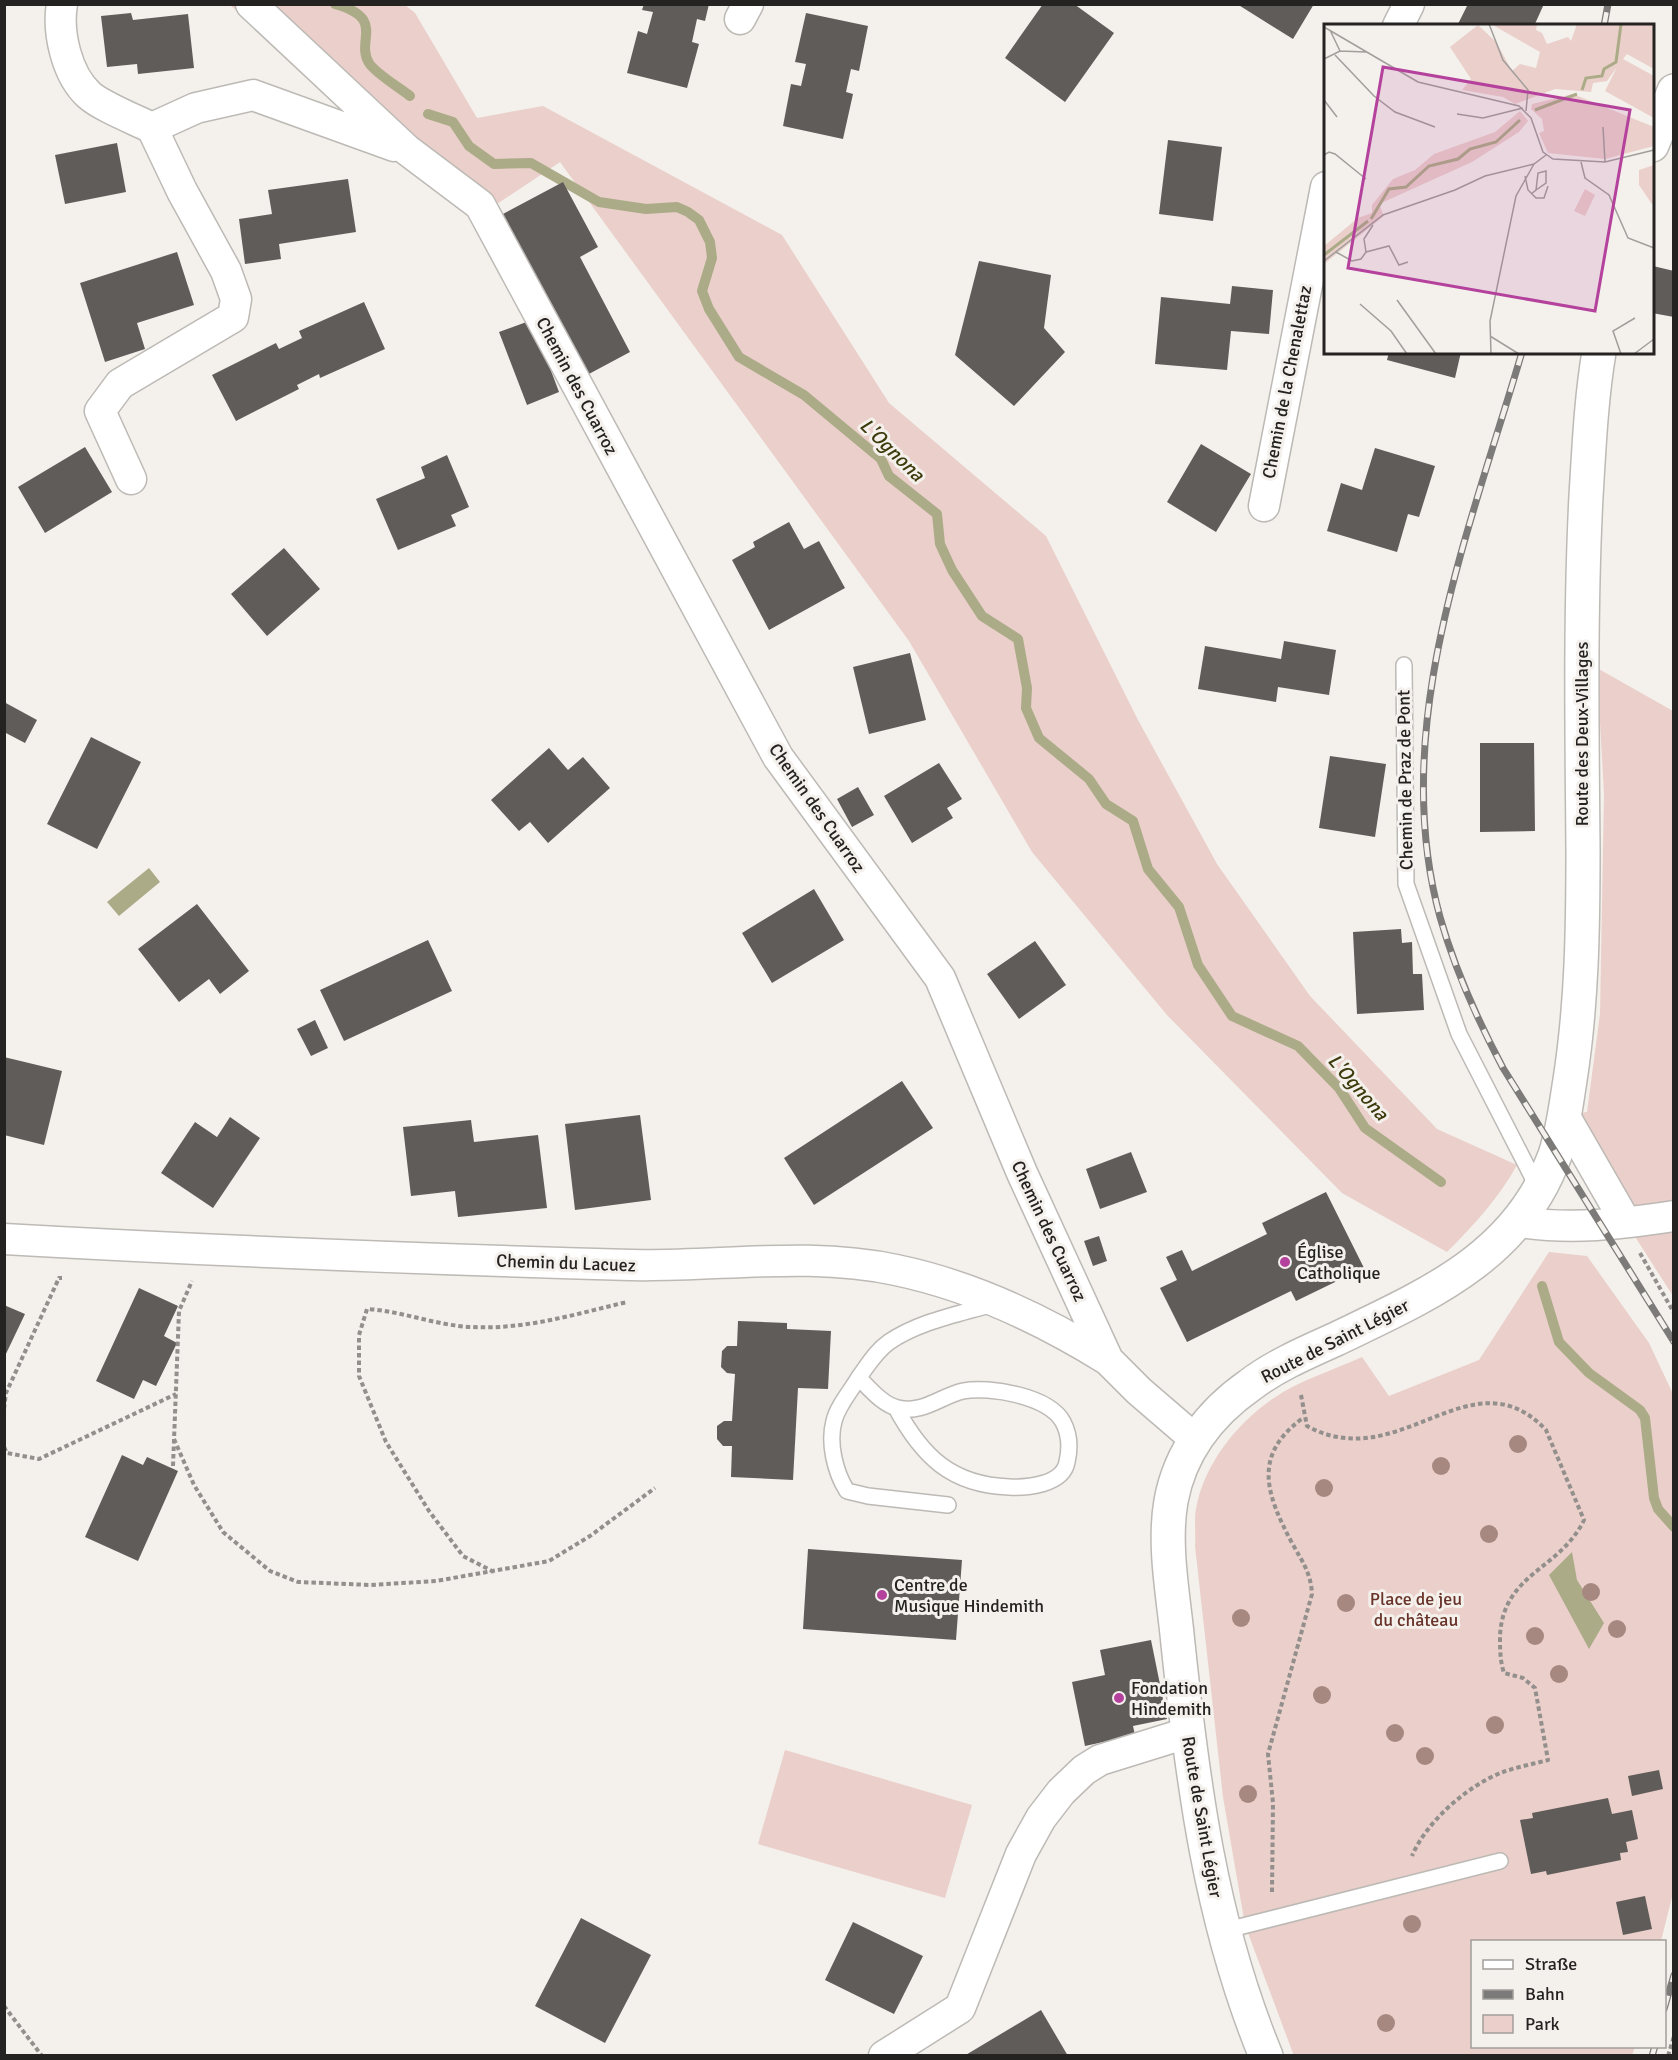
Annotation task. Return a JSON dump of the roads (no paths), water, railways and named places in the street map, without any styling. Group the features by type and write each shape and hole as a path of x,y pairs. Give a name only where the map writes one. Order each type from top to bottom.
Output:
{"main road":[{"path":"1654,142 1674,91"},
{"name":"Route des Deux-Villages","path":"1564,1115 1576,1043 1583,947 1581,588 1592,394 1599,354"},
{"name":"Route de Saint Légier","path":"1266,2055 1245,2002 1223,1931 1194,1790 1169,1537 1171,1503 1179,1475 1196,1440 1213,1416 1251,1384 1275,1368 1445,1284 1472,1265 1520,1222 1539,1191 1556,1153 1564,1115"}],"street":[{"path":"62,4 59,22 69,65 90,96 152,128 182,191 226,271 236,299 233,317 120,384 100,411 131,478"},
{"name":"Chemin des Cuarroz","path":"251,4 407,150 480,205 778,757 940,978 1022,1173 1108,1360 1139,1391 1196,1440"},
{"path":"1399,24 1409,4"},
{"name":"Chemin des Cuarroz","path":"152,128 196,108 253,95 407,150"},
{"name":"Chemin de la Chenalettaz","path":"1264,506 1324,197"},
{"path":"1564,1115 1625,1221"},
{"path":"1520,1222 1555,1227 1674,1216"},
{"name":"Chemin du Lacuez","path":"4,1239 278,1255 631,1265 821,1261 893,1269 953,1284 1060,1330 1108,1360"},
{"path":"884,2055 960,2007 1022,1854 1041,1818 1061,1792 1084,1770 1100,1760 1187,1733"}],"lane":[{"name":"Chemin de Praz de Pont","path":"1404,665 1406,884 1459,1034 1539,1191"},
{"path":"948,1505 868,1496 847,1491 838,1478 834,1456 834,1421 872,1358 888,1343 935,1321 999,1302"},
{"path":"859,1378 881,1399 896,1408 909,1432 928,1454 948,1472 972,1483 1008,1487 1031,1486 1059,1476 1066,1467 1070,1449 1063,1421 1053,1410 1022,1396 985,1389 963,1391 930,1406 896,1408"},
{"path":"1223,1931 1500,1861"}],"waterway":[{"name":"L'Ognona","path":"335,4 360,16 365,23 365,46 369,63 382,76 410,96"},
{"name":"L'Ognona","path":"428,114 453,122 469,146 494,164 531,163 599,202 646,209 677,207 699,220 710,242 712,258 702,291 709,309 739,357 804,395 881,459 889,476 937,514 940,544 952,570 982,616 1018,639 1027,688 1026,708 1039,738 1089,779 1106,804 1133,821 1148,869 1179,907 1198,965 1232,1016 1298,1046 1339,1088 1365,1128 1441,1182"},
{"name":"L'Ognona","path":"1542,1286 1559,1342 1589,1373 1640,1410 1645,1418 1654,1498 1658,1509 1674,1527"}],"railway":[{"path":"1604,24 1608,4"},
{"path":"1521,354 1459,560 1442,632 1429,703 1423,774 1426,846 1446,937 1467,994 1493,1050 1674,1342"},
{"path":"1666,2002 1674,1975"},
{"path":"1652,2056 1654,2048"}],"place":[{"name":"Église Catholique","path":"1285,1262"},
{"name":"Centre de Musique Hindemith","path":"882,1595"},
{"name":"Fondation Hindemith","path":"1119,1698"}],"park label":[{"name":"Place de jeu du château","path":"1416,1609"}]}
